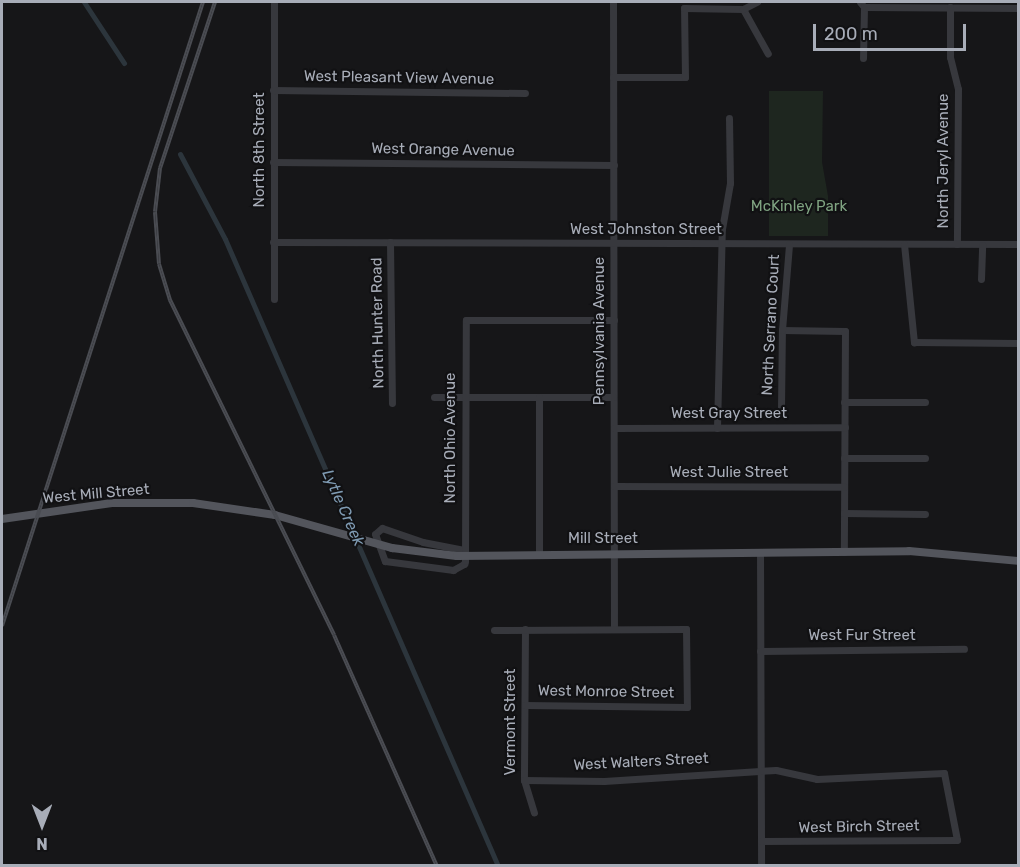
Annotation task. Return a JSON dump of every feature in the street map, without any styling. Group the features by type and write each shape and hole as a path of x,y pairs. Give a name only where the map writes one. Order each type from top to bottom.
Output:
{"main road":[{"name":"West Mill Street","path":"2,519 112,503 193,504"},
{"name":"Mill Street","path":"193,504 276,515 392,548 464,553 933,552 1018,561"}],"street":[{"name":"North 8th Street","path":"274,2 274,299"},
{"name":"Pennsylvania Avenue","path":"613,2 614,629"},
{"path":"613,77 685,77 684,8 743,9 757,2"},
{"path":"863,58 862,4 1018,8"},
{"name":"North Jeryl Avenue","path":"950,7 950,57 958,89 957,244"},
{"path":"743,9 768,54"},
{"name":"West Pleasant View Avenue","path":"273,90 525,93"},
{"path":"717,428 723,244 730,183 729,118"},
{"name":"West Orange Avenue","path":"273,162 614,165"},
{"name":"West Johnston Street","path":"273,242 1018,244"},
{"name":"North Hunter Road","path":"390,242 392,404"},
{"name":"North Serrano Court","path":"781,407 782,330 789,244"},
{"path":"904,244 914,342 1018,343"},
{"path":"981,279 982,244"},
{"name":"North Ohio Avenue","path":"464,553 466,320 614,320"},
{"path":"782,330 844,332 844,552"},
{"path":"434,397 613,397"},
{"path":"539,553 540,397"},
{"path":"844,402 925,402"},
{"name":"West Gray Street","path":"614,428 844,427"},
{"path":"844,458 925,458"},
{"name":"West Julie Street","path":"614,486 844,487"},
{"path":"844,513 925,514"},
{"path":"382,528 464,553 462,567 453,570 385,561 375,534 382,528"},
{"path":"760,552 761,866"},
{"name":"Vermont Street","path":"525,629 524,780 534,813"},
{"path":"494,630 614,629"},
{"name":"West Monroe Street","path":"525,705 687,707 686,629 614,629"},
{"name":"West Fur Street","path":"760,651 964,649"},
{"name":"West Walters Street","path":"524,780 614,780 759,770 817,779 944,773 957,840"},
{"name":"West Birch Street","path":"761,841 957,840"}],"green space":[{"name":"McKinley Park","path":"769,91 823,91 822,162 828,196 828,236 769,236"}],"waterway":[{"name":"Lytle Creek","path":"84,2 124,63"},
{"name":"Lytle Creek","path":"180,154 225,239 498,866"}],"railway":[{"path":"2,626 203,2"},
{"path":"215,2 160,168 155,212 159,264 170,300 334,635 437,866"}]}
